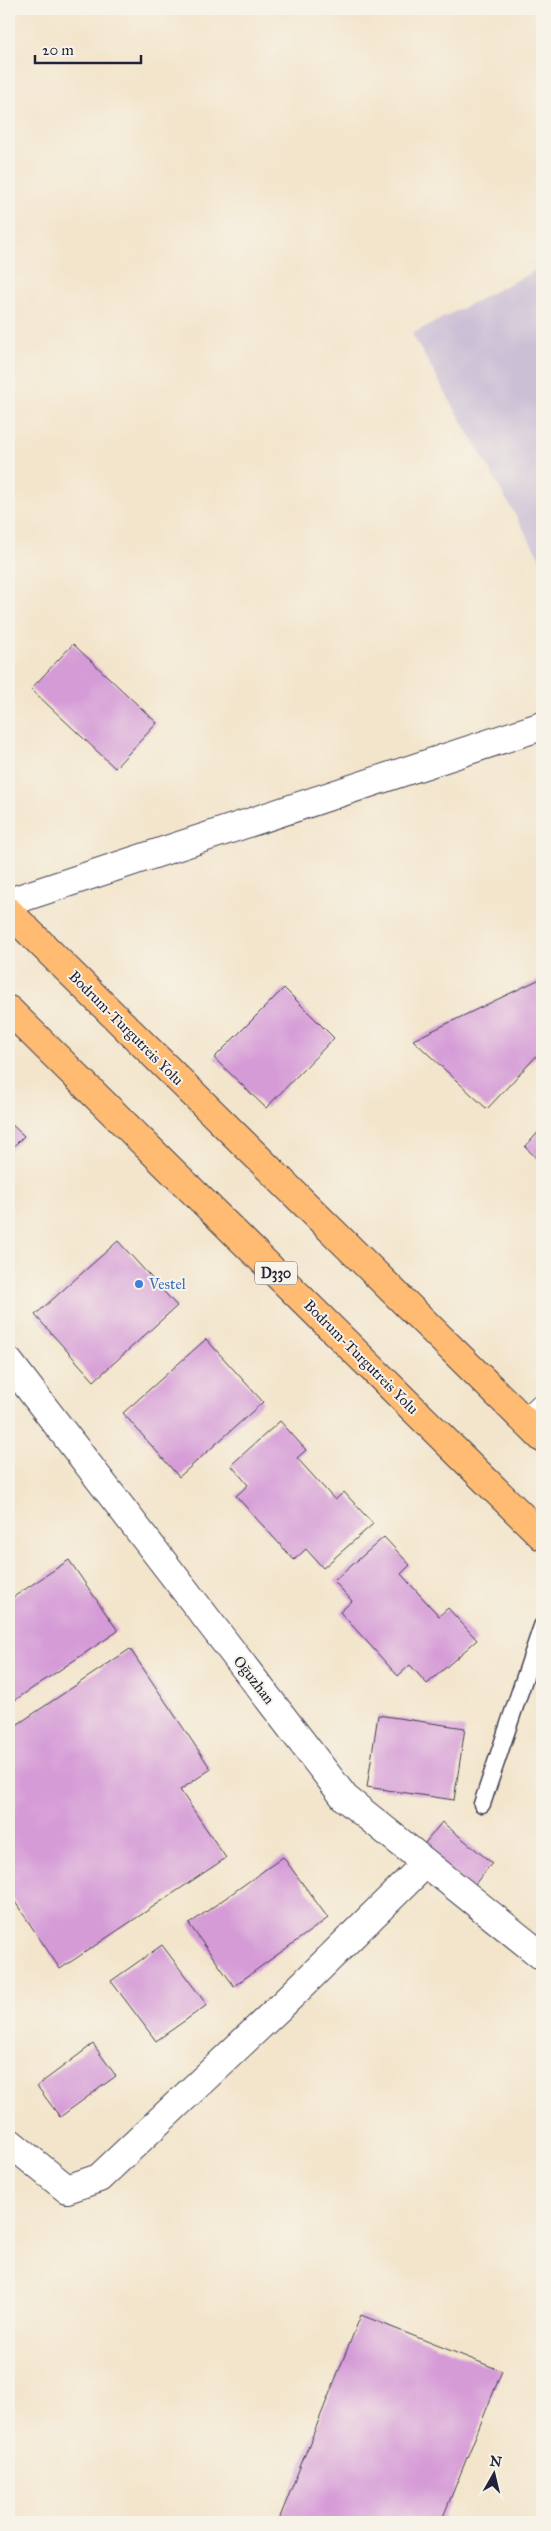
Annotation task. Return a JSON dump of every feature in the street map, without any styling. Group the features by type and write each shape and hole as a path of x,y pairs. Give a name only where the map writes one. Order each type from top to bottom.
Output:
{"highway":[{"name":"Bodrum-Turgutreis Yolu","path":"9,912 537,1423"},
{"name":"Bodrum-Turgutreis Yolu","path":"9,1010 542,1536"}],"street":[{"path":"9,902 542,726"},
{"name":"Oğuzhan","path":"9,1362 345,1798 542,1956"},
{"path":"9,2142 67,2189 99,2178 281,2006 426,1862"}],"lane":[{"path":"482,1804 542,1626"}],"shaded area":[{"path":"542,267 542,562 412,334"}],"building":[{"path":"73,644 157,723 115,768 31,689"},
{"path":"542,978 542,1050 487,1109 413,1040"},
{"path":"284,988 334,1038 266,1108 214,1058"},
{"path":"9,1122 24,1136 9,1151"},
{"path":"542,1128 542,1163 525,1147"},
{"path":"118,1241 177,1306 94,1381 35,1315"},
{"path":"206,1339 263,1402 179,1477 123,1413"},
{"path":"280,1421 306,1450 297,1458 335,1500 344,1492 373,1524 323,1568 306,1549 294,1560 236,1496 248,1485 231,1465"},
{"path":"384,1537 410,1565 401,1574 439,1616 448,1608 477,1640 427,1684 410,1665 398,1676 340,1612 352,1601 334,1581"},
{"path":"69,1560 118,1631 9,1704 9,1600"},
{"path":"130,1649 211,1769 180,1790 226,1858 60,1969 9,1893 9,1730"},
{"path":"378,1715 465,1728 454,1800 367,1787"},
{"path":"442,1822 492,1863 471,1889 421,1848"},
{"path":"283,1857 328,1918 234,1986 189,1924"},
{"path":"162,1945 207,2005 156,2041 111,1981"},
{"path":"93,2044 116,2076 60,2117 37,2086"},
{"path":"361,2315 502,2371 441,2522 278,2522"}],"place":[{"name":"Vestel","path":"139,1284"}]}
